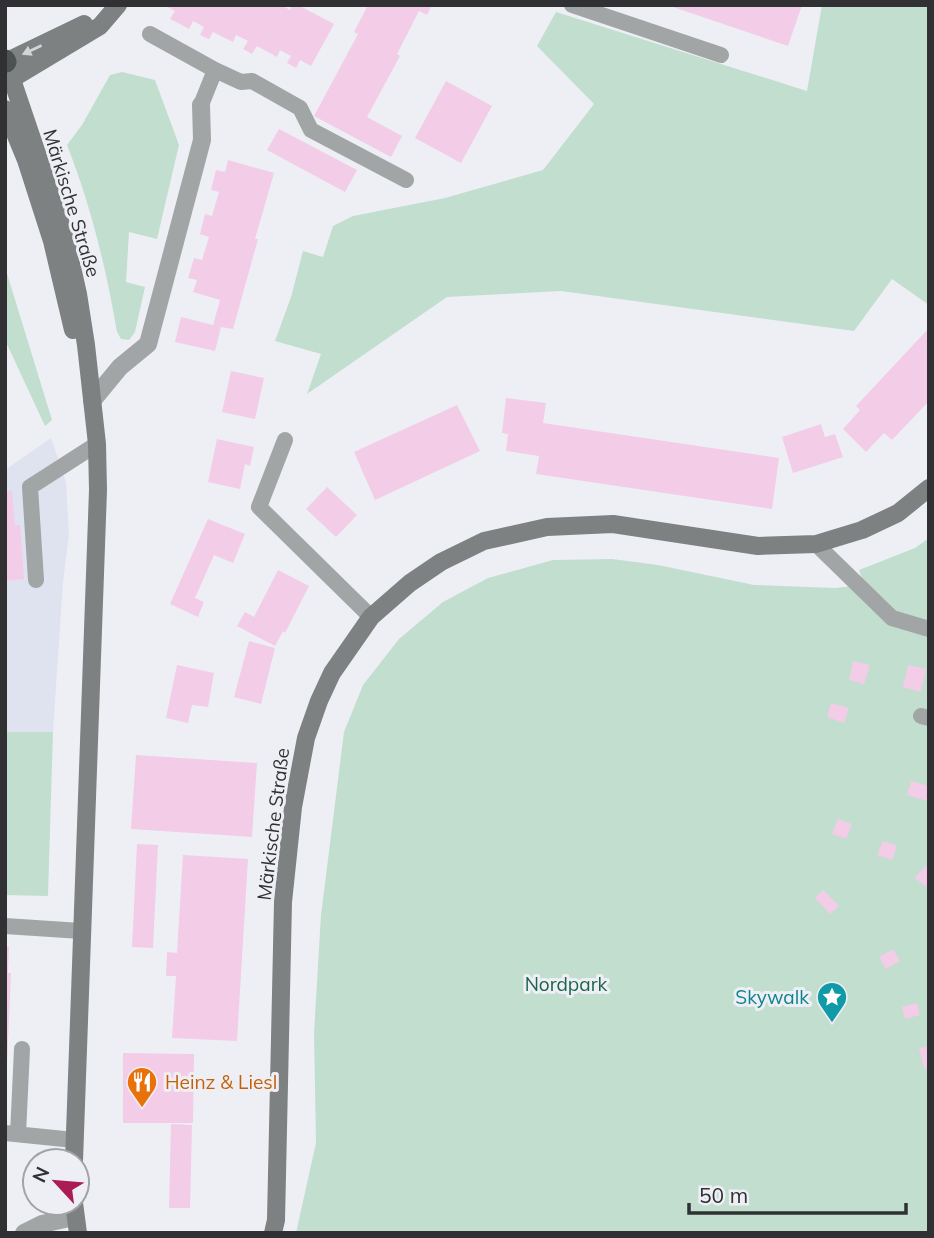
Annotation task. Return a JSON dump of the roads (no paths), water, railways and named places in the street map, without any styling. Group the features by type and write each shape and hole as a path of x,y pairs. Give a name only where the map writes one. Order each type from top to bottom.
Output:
{"main road":[{"path":"7,69 112,5"},
{"path":"7,69 100,26 118,5"},
{"name":"Märkische Straße","path":"7,69 65,236 78,294 97,444 98,489 74,1147"},
{"name":"Märkische Straße","path":"5,109 26,160 52,241 76,348 92,401"},
{"name":"Märkische Straße","path":"274,1233 284,902 293,807 306,738 318,701 332,673 371,617 410,583 441,562 484,541 547,527 613,524 758,546 816,544 874,525 898,513 929,488"}],"street":[{"path":"92,401 120,367 148,344 202,140 201,105"},
{"path":"24,1233 42,1224 76,1218"}],"lane":[{"path":"572,5 721,55"},
{"path":"150,34 215,70 241,82 252,81 300,107 311,130 406,180"},
{"path":"201,105 215,70"},
{"path":"285,440 259,507 371,617"},
{"path":"36,580 30,487 97,444"},
{"path":"816,544 892,618 929,629"},
{"path":"5,926 81,931"},
{"path":"22,1049 11,1134 74,1140"}],"place":[{"name":"Skywalk","path":"832,1024"},
{"name":"Heinz & Liesl","path":"142,1109"}],"park label":[{"name":"Nordpark","path":"566,984"}]}
